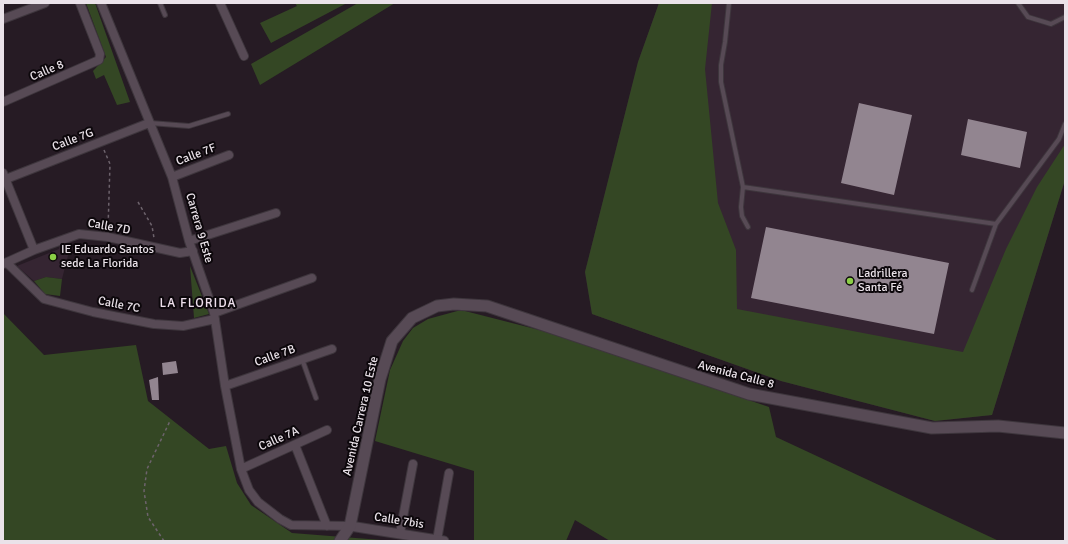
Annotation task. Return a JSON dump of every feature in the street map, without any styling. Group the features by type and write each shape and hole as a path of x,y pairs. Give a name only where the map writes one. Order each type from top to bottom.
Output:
{"main road":[{"name":"Avenida Calle 8","path":"412,318 437,306 459,304 487,306 749,394 932,428 998,426 1065,433"},
{"name":"Avenida Carrera 10 Este","path":"350,526 380,379 392,341 412,318"},
{"path":"340,541 350,526"}],"street":[{"path":"3,19 45,3"},
{"name":"Calle 8","path":"3,102 99,60 100,54 80,3"},
{"name":"Carrera 9 Este","path":"101,3 172,177 192,251 214,316 225,386 242,469 249,490 258,502 280,519 291,525 327,526"},
{"path":"220,3 244,56"},
{"name":"Calle 7G","path":"4,176 101,142 149,123"},
{"name":"Calle 7F","path":"172,177 229,155"},
{"path":"4,176 34,250"},
{"path":"189,241 276,213"},
{"name":"Calle 7D","path":"5,264 34,250 79,234 108,237 180,253 192,251"},
{"name":"Calle 7C","path":"5,264 44,300 93,312 154,324 183,326 214,316 312,278"},
{"name":"Calle 7B","path":"225,386 332,350"},
{"name":"Calle 7A","path":"242,469 327,430"},
{"path":"295,445 327,526 350,526"},
{"path":"400,533 413,464"},
{"path":"441,540 449,473"},
{"name":"Calle 7bis","path":"350,526 441,540"}],"lane":[{"path":"160,3 165,15"},
{"path":"729,3 721,65 721,82 743,188 741,207 742,216 748,227"},
{"path":"1018,3 1028,17 1051,24 1065,17"},
{"path":"149,123 189,126 228,114"},
{"path":"972,290 996,224 1059,138 1065,124"},
{"path":"743,188 996,224"},
{"path":"302,359 316,398"}],"path":[{"path":"101,142 110,164 108,237"},
{"path":"138,202 152,226 155,248"},
{"path":"164,541 148,518 144,491 147,469 170,421"}],"shaded area":[{"path":"659,3 1065,3 1065,180 992,415 935,421 781,381 592,314 585,272 638,62"},
{"name":"IE Eduardo Santos sede La Florida","path":"72,240 62,279 46,277 34,281 17,266 59,249 60,244"}],"green space":[{"path":"86,3 95,3 130,102 117,105 104,75 96,79 93,71 106,57"},
{"path":"295,3 347,3 271,43 260,23 297,6"},
{"path":"358,3 395,3 260,85 251,64"},
{"path":"659,3 712,3 705,69 718,203 736,250 737,309 963,352 1006,249 1037,187 1065,144 1065,180 992,415 935,421 781,381 592,314 585,272 638,62"},
{"path":"190,266 209,314 194,318"},
{"path":"46,277 62,279 60,296 45,294 34,281"},
{"path":"461,310 555,334 769,407 776,437 999,541 610,541 575,520 566,541 474,541 474,471 375,441 390,370 403,341 413,328 428,319"},
{"path":"3,313 44,355 136,345 148,401 209,449 226,446 237,483 251,505 292,533 394,541 3,541"}],"building":[{"path":"859,103 912,115 894,195 841,183"},
{"path":"968,119 1027,132 1020,168 961,155"},
{"name":"Ladrillera Santa Fé","path":"766,227 949,263 934,334 751,298"},
{"path":"176,361 178,373 163,375 162,363"},
{"path":"158,377 159,400 152,400 149,380"}],"place":[{"name":"IE Eduardo Santos sede La Florida","path":"53,257"},
{"name":"Ladrillera Santa Fé","path":"850,281"}],"district":[{"name":"LA FLORIDA","path":"198,304"}]}
